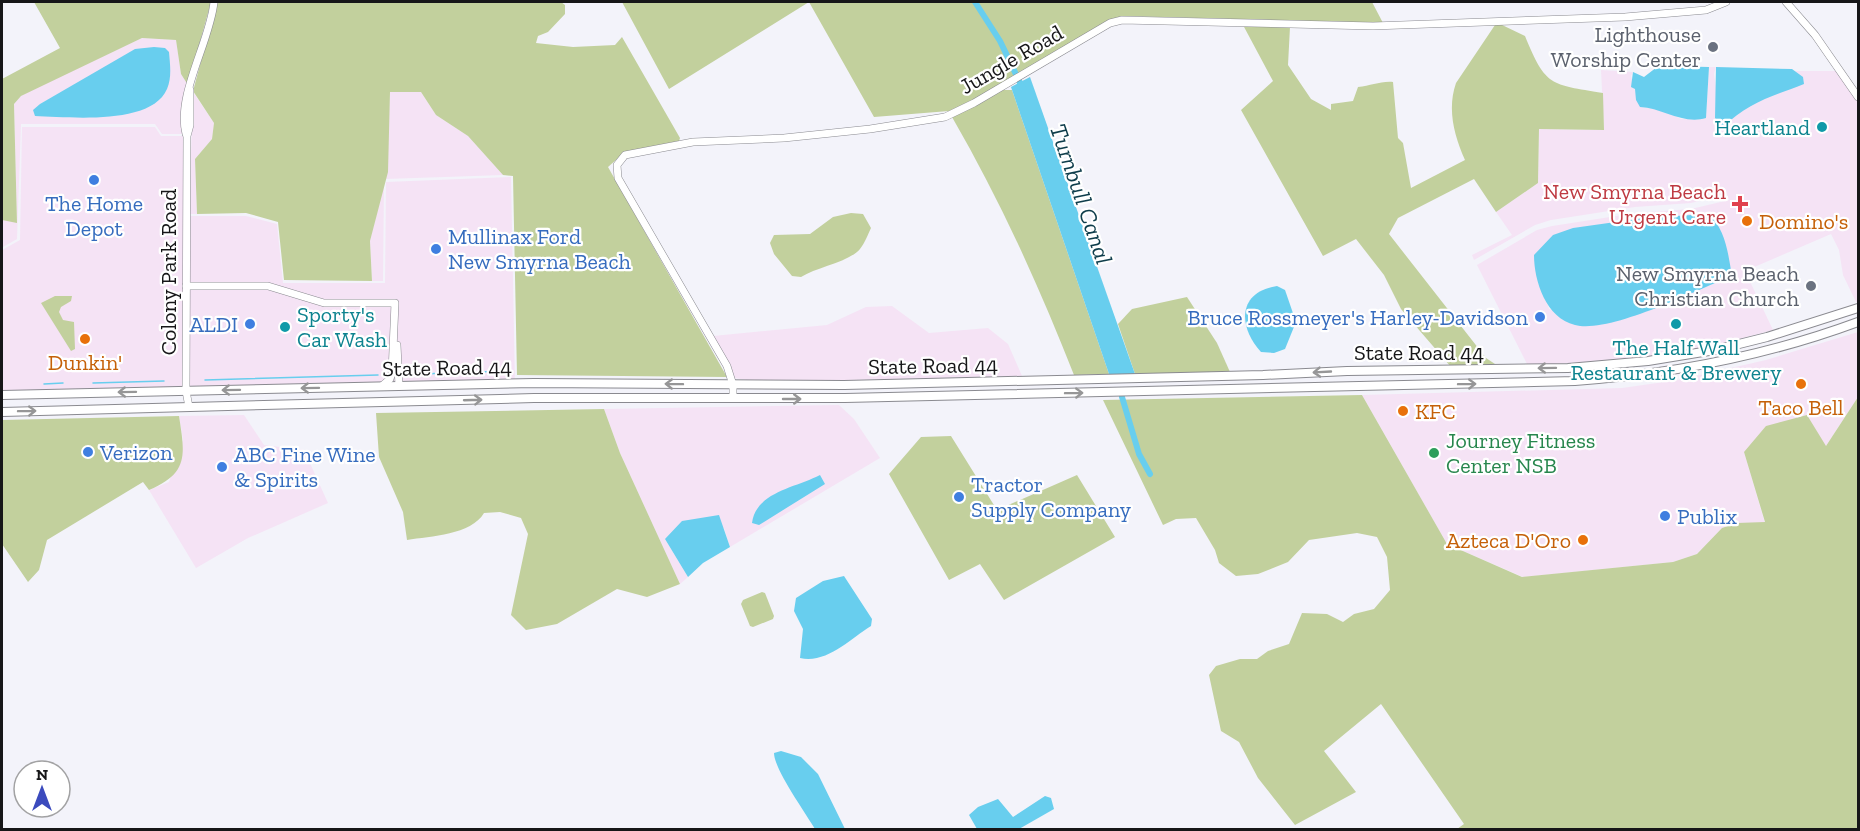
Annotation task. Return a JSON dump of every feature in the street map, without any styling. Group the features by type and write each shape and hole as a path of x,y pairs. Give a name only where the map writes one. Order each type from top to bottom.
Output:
{"main road":[{"name":"State Road 44","path":"4,396 534,383 733,385 1263,375 1622,364 1715,350 1858,310"},
{"path":"1815,337 1816,328 1858,310"},
{"name":"State Road 44","path":"2,412 544,398 733,398 1575,381 1652,374 1735,359 1815,337 1858,322"},
{"path":"1735,359 1751,350 1804,335 1806,326"},
{"path":"1263,375 1264,388"},
{"path":"289,405 317,399 389,397 395,394 399,386"}],"street":[{"name":"Colony Park Road","path":"189,407 186,391 187,136 190,125 190,90 214,2"},
{"name":"Jungle Road","path":"733,398 733,385 727,366 618,178 617,165 621,159 631,153 693,142 784,138 870,129 945,117 1110,23 1122,20 1373,26 1626,17 1706,10 1726,2"},
{"path":"1786,2 1815,35 1858,97"},
{"path":"186,286 268,286 324,303 395,303 392,373 390,380 382,386"},
{"path":"394,328 399,386"}],"shaded area":[{"path":"142,38 176,40 181,74 188,85 182,112 183,134 162,134 155,124 21,124 17,239 3,247 2,220 17,222 14,104 21,96","holes":["69,89 121,115 35,116 40,104"]},
{"path":"1709,67 1716,67 1714,74 1722,127 1739,111 1779,91 1803,84 1795,71 1837,71 1858,102 1858,301 1856,302 1843,275 1839,250 1831,234 1745,271 1773,330 1702,349 1642,358 1528,366 1477,265 1537,230 1552,226 1636,213 1691,209 1729,200 1727,194 1691,203 1635,207 1551,220 1535,225 1474,260 1472,255 1512,235 1496,212 1538,183 1539,129 1604,130 1601,70 1633,72 1631,76 1641,107 1664,110 1681,119 1706,117","holes":["1602,225 1652,308 1624,318 1549,309 1545,296 1573,228"]},
{"path":"390,91 421,92 436,115 468,136 503,175 386,179"},
{"path":"193,92 214,123 212,139 195,159 197,214 189,214"},
{"path":"22,127 155,127 161,136 187,136 187,216 246,216 277,224 283,283 385,283 386,182 511,177 515,384 2,395 2,250 20,240"},
{"path":"384,184 383,281 372,281 370,241"},
{"path":"892,306 929,333 988,328 1008,344 1022,376 759,382 734,378 713,336 827,325 866,307"},
{"path":"1858,332 1858,397 1826,446 1744,452 1765,523 1737,523 1722,528 1697,554 1673,562 1523,577 1447,544 1362,395 1622,388 1678,380 1766,360"},
{"path":"839,405 854,419 880,458 730,547 724,528 665,539 688,577 680,584 620,453 604,409"},
{"path":"244,415 264,445 304,450 328,503 248,538 196,568 149,490 169,482 183,440 179,416"}],"green space":[{"path":"34,2 211,2 188,85 181,74 176,40 142,38 21,96 14,104 17,223 2,220 2,79 60,48"},
{"path":"217,2 561,2 565,5 565,14 548,32 538,36 536,43 573,47 615,45 622,37 680,138 679,141 625,152 608,167 727,377 517,375 513,176 503,175 468,136 436,115 421,92 390,92 388,172 370,241 372,281 284,280 278,222 246,213 197,214 195,159 212,139 214,123 193,91"},
{"path":"622,2 809,2 669,89"},
{"path":"809,2 1372,2 1383,23 1122,16 1109,20 973,100 949,111 874,117"},
{"path":"1500,24 1525,36 1539,65 1552,80 1571,87 1603,93 1604,130 1539,129 1538,183 1496,212 1474,179 1398,218 1389,234 1486,358 1498,366 1451,367 1401,309 1384,275 1356,239 1323,256 1241,110 1273,81 1243,25 1290,27 1288,65 1311,99 1331,110 1331,104 1353,101 1358,87 1393,82 1398,138 1403,143 1411,188 1465,160 1453,122 1453,93 1456,83 1495,25"},
{"path":"1002,90 1012,90 1109,374 1074,375 1018,244 952,117"},
{"path":"851,213 863,214 871,228 855,254 801,277 792,276 774,254 770,243 774,235 810,234 833,217"},
{"path":"55,296 72,296 71,301 61,307 59,312 63,320 74,322 75,349 71,351 41,303"},
{"path":"1187,297 1217,343 1230,372 1135,374 1118,324 1132,309"},
{"path":"1362,395 1447,544 1522,577 1673,562 1697,554 1722,528 1737,523 1765,522 1744,452 1766,426 1807,415 1826,446 1858,397 1858,829 1457,829 1464,824 1381,704 1324,751 1356,792 1295,825 1258,778 1239,742 1221,731 1209,675 1216,666 1240,659 1257,659 1268,651 1289,644 1302,613 1327,614 1343,622 1354,614 1374,609 1390,590 1387,557 1377,537 1357,533 1309,540 1288,562 1258,574 1236,576 1219,563 1215,550 1196,518 1176,519 1163,525 1103,400"},
{"path":"604,409 620,453 680,584 647,597 617,589 557,624 526,630 511,615 528,534 521,518 500,512 484,513 470,526 460,530 438,536 407,540 403,512 379,457 376,413"},
{"path":"179,416 183,452 178,469 171,477 149,490 143,482 47,540 39,570 28,582 2,544 2,420"},
{"path":"951,436 997,510 1077,475 1115,537 1004,600 980,564 949,580 889,474 921,437"},
{"path":"762,592 765,593 774,616 773,619 753,627 750,626 741,604 743,600"}],"water":[{"path":"165,48 169,52 170,80 167,89 158,101 144,109 108,117 35,116 33,110 40,104 135,49"},
{"path":"1657,67 1709,67 1706,118 1698,120 1681,118 1640,107 1636,100 1635,89 1631,87 1633,72 1644,77"},
{"path":"1716,67 1792,69 1803,77 1804,84 1751,106 1722,128 1715,118"},
{"path":"1030,77 1135,374 1109,374 1011,87"},
{"path":"1708,214 1722,234 1732,276 1653,309 1609,323 1590,326 1575,325 1556,315 1549,307 1539,287 1534,255 1553,235 1573,228 1644,218"},
{"path":"1277,286 1285,290 1296,322 1285,349 1274,353 1261,352 1248,332 1245,312 1254,295"},
{"path":"820,475 825,484 759,525 752,523 761,504 769,498"},
{"path":"719,515 730,547 703,563 688,577 665,539 682,521"},
{"path":"844,576 872,619 871,626 829,654 810,659 800,658 803,629 794,611 796,598 823,581"},
{"path":"781,751 801,757 818,774 845,829 815,829 775,760 774,753"},
{"path":"1045,796 1051,798 1054,809 1019,829 977,829 969,815 978,807 998,799 1013,817"}],"waterway":[{"name":"Turnbull Canal","path":"975,2 1000,41 1023,89"},
{"path":"420,374 508,371"},
{"path":"205,380 378,375"},
{"path":"93,383 164,381"},
{"path":"44,384 63,383"},
{"path":"1122,397 1139,454 1150,474"}],"place":[{"name":"Lighthouse Worship Center","path":"1713,47"},
{"name":"Heartland","path":"1822,127"},
{"name":"The Home Depot","path":"94,180"},
{"name":"New Smyrna Beach Urgent Care","path":"1740,204"},
{"name":"Domino's","path":"1747,221"},
{"name":"Mullinax Ford New Smyrna Beach","path":"436,249"},
{"name":"New Smyrna Beach Christian Church","path":"1811,286"},
{"name":"Bruce Rossmeyer's Harley-Davidson","path":"1540,317"},
{"name":"ALDI","path":"250,324"},
{"name":"The Half Wall Restaurant & Brewery","path":"1676,324"},
{"name":"Sporty's Car Wash","path":"285,327"},
{"name":"Dunkin'","path":"85,339"},
{"name":"Taco Bell","path":"1801,384"},
{"name":"KFC","path":"1403,411"},
{"name":"Verizon","path":"88,452"},
{"name":"Journey Fitness Center NSB","path":"1434,453"},
{"name":"ABC Fine Wine & Spirits","path":"222,467"},
{"name":"Tractor Supply Company","path":"959,497"},
{"name":"Publix","path":"1665,516"},
{"name":"Azteca D'Oro","path":"1583,540"}]}
